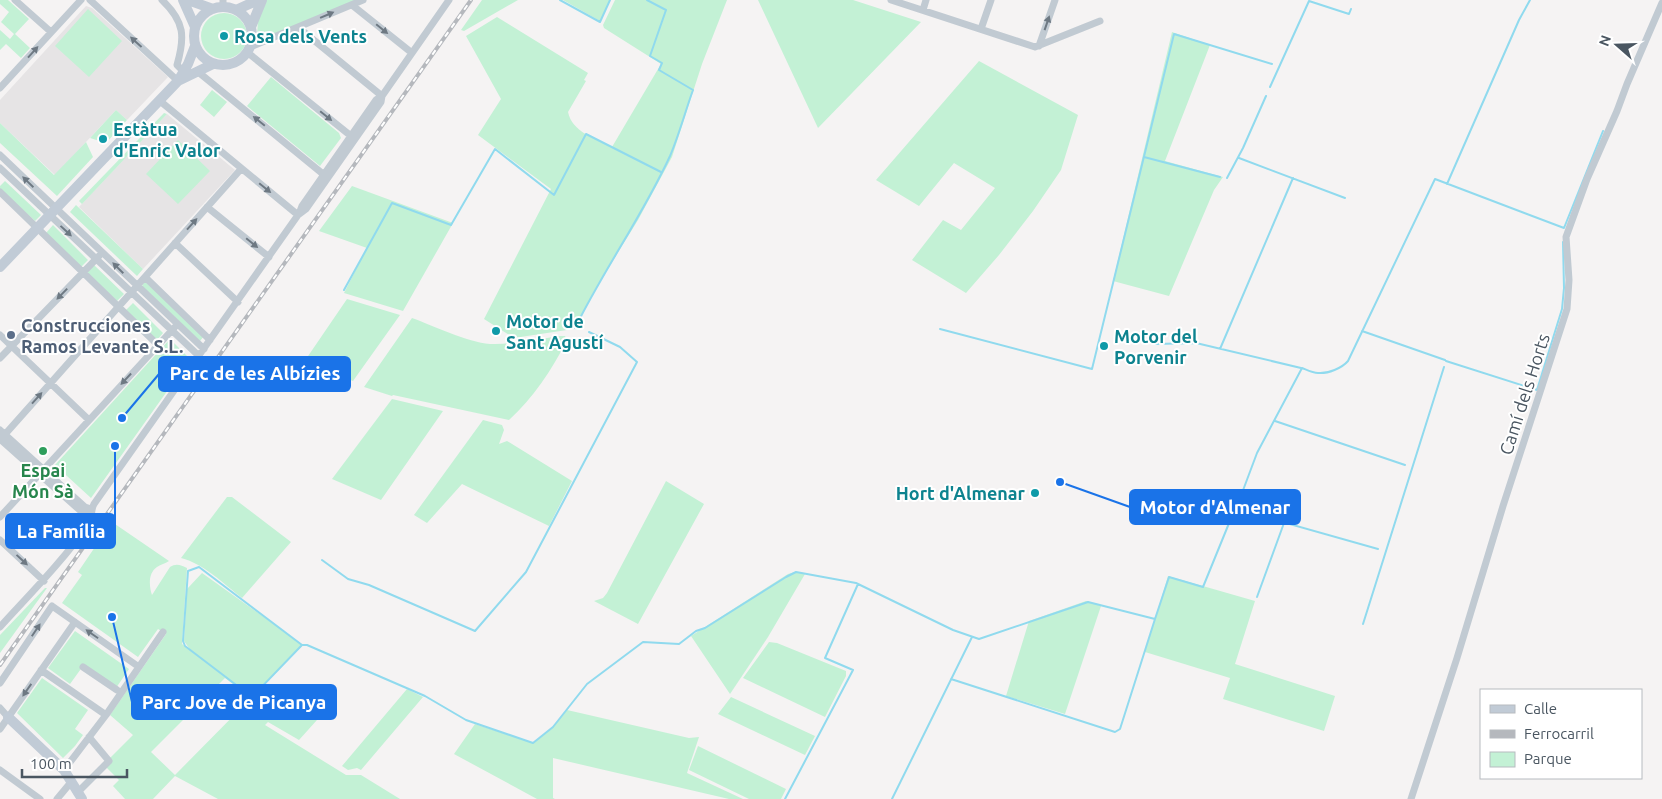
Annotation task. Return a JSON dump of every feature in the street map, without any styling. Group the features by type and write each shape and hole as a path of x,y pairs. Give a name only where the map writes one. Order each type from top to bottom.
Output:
{"street":[{"path":"15,0 51,32"},
{"path":"0,88 81,0"},
{"path":"90,0 175,78"},
{"path":"162,0 169,6 181,25 182,46 177,65 184,72"},
{"path":"183,0 187,5 195,27"},
{"path":"188,0 236,10 244,16 251,27"},
{"path":"195,46 205,60 213,64 231,64 239,60 248,49 252,39 251,27 260,0"},
{"path":"236,10 260,0"},
{"path":"248,49 364,0"},
{"path":"1,623 44,581 90,523 92,512 199,356 298,216 302,206 324,174 376,100 382,96 449,0"},
{"path":"891,0 1035,47 1100,21"},
{"path":"923,10 926,0"},
{"path":"981,29 991,0"},
{"path":"1038,46 1055,0"},
{"name":"Camí dels Horts","path":"1411,799 1457,658 1502,506 1567,310 1569,280 1566,237 1586,179 1618,111 1627,84 1662,3"},
{"path":"0,267 160,101 175,78 184,72 195,46 195,27 199,19 219,5"},
{"path":"352,5 412,53"},
{"path":"299,28 382,96"},
{"path":"248,49 351,136"},
{"path":"175,78 213,64"},
{"path":"197,71 324,174"},
{"path":"298,216 306,209 381,102 382,96"},
{"path":"160,101 298,216"},
{"path":"0,155 96,260 199,356"},
{"path":"12,166 2,174 53,212 102,253 204,350"},
{"path":"92,512 41,472 1,437 241,169"},
{"path":"0,192 158,344"},
{"path":"207,207 269,257"},
{"path":"175,243 238,302"},
{"path":"0,358 102,253"},
{"path":"145,278 210,340"},
{"path":"0,516 177,325"},
{"path":"0,336 89,420"},
{"path":"0,540 44,581"},
{"path":"0,683 52,606 139,667"},
{"path":"0,729 75,622"},
{"path":"64,770 106,715 163,632"},
{"path":"83,667 116,690"},
{"path":"41,670 106,715"},
{"path":"0,708 64,770 80,795 109,762 89,737"},
{"path":"0,770 40,799"},
{"path":"58,799 72,781"}],"shaded area":[{"path":"86,6 92,8 168,77 127,120 116,110 55,175 0,123 0,100"},
{"path":"167,114 235,170 143,269 79,207"}],"green space":[{"path":"0,0 8,0 29,19 15,34 30,48 21,58 6,44 0,50 0,30 10,39 14,34 1,22 9,12 0,4"},
{"path":"266,0 356,0 266,38 261,38 257,36 258,19"},
{"path":"482,0 518,0 464,31 461,30"},
{"path":"563,0 610,0 600,21"},
{"path":"615,0 727,0 702,64 672,157 638,220 593,293 577,326 567,330 514,338 484,319 551,189 478,135 501,99 466,36 497,17 588,73 584,80 586,81 568,112 570,119 579,130 612,147 661,64 604,28 603,25"},
{"path":"758,0 853,0 921,22 818,128"},
{"path":"88,9 122,41 89,77 55,46"},
{"path":"229,13 233,14 243,23 246,27 246,45 237,55 229,59 219,59 211,55 202,45 201,31 205,23 215,14"},
{"path":"1172,32 1210,45 1165,161 1223,177 1214,190 1169,296 1113,281"},
{"path":"979,61 1078,115 1061,170 1033,211 999,255 966,293 912,260 943,220 961,230 995,188 954,163 919,206 876,180"},
{"path":"271,77 339,133 341,138 320,166 247,106"},
{"path":"212,90 227,102 214,117 200,105"},
{"path":"116,110 127,120 106,143 90,138"},
{"path":"164,113 167,114 82,204 79,201"},
{"path":"0,123 54,175 86,142 93,157 57,196 0,143"},
{"path":"178,140 210,171 178,204 146,174"},
{"path":"5,181 41,215 35,221 0,189 0,186"},
{"path":"352,186 453,223 403,311 344,293 367,248 319,231"},
{"path":"76,205 143,269 137,276 70,212"},
{"path":"53,225 88,260 81,267 46,233"},
{"path":"94,265 124,294 117,301 87,273"},
{"path":"145,281 204,336 200,341 142,286"},
{"path":"347,299 400,315 353,381 304,362"},
{"path":"133,303 163,333 157,340 126,310"},
{"path":"412,318 481,343 516,343 560,336 565,336 567,340 541,383 509,420 392,396 364,387"},
{"path":"170,339 190,359 91,498 55,465"},
{"path":"392,399 443,411 381,500 332,479"},
{"path":"483,420 502,425 504,430 499,444 507,441 572,481 549,526 462,484 427,523 414,515"},
{"path":"666,481 704,504 638,624 594,601 603,598 607,593"},
{"path":"227,497 232,497 291,542 242,598 206,570 181,558"},
{"path":"112,522 169,561 157,567 152,573 150,584 152,595 170,567 178,565 187,568 182,644 191,651 184,641 187,589 202,573 303,645 263,686 317,720 299,740 268,722 265,725 346,775 361,775 400,799 218,799 175,776 153,799 125,799 113,786 119,780 106,767 110,758 133,735 110,715 166,634 158,629 138,657 62,603 82,575 78,572","holes":["225,678 251,698 175,775 151,752"]},
{"path":"795,572 805,574 768,637 730,694 691,636 788,574"},
{"path":"1168,576 1255,601 1235,664 1335,696 1324,731 1223,699 1230,678 1145,652"},
{"path":"47,588 0,653 0,635"},
{"path":"1086,601 1101,606 1065,714 1006,696 1029,621"},
{"path":"75,631 129,669 116,688 83,666 70,684 48,668"},
{"path":"769,642 777,643 846,671 846,676 825,717 743,678"},
{"path":"42,678 88,710 75,729 83,735 63,758 17,713"},
{"path":"407,689 423,697 361,770 357,768 348,770 342,766"},
{"path":"731,697 815,736 805,755 718,714"},
{"path":"567,710 689,738 699,737 687,773 743,799 729,799 553,758 553,798 555,799 537,799 454,754 475,724 533,743 552,728"},
{"path":"698,746 786,789 781,799 749,799 689,770"}],"waterway":[{"path":"560,0 600,22 610,0"},
{"path":"575,328 636,221 670,156 693,90 659,70 662,63 650,56 666,10 647,0"},
{"path":"1447,184 1519,20 1530,0"},
{"path":"1270,87 1309,1 1349,14 1351,9"},
{"path":"940,329 1092,369 1174,34 1272,64"},
{"path":"1227,178 1243,148 1266,96"},
{"path":"302,645 199,567 188,571 183,641 185,646 252,697 302,645 307,645 425,696 466,720 533,743 553,727 587,684 643,642 679,644 696,631 705,628 796,572 856,583 953,630 979,639 1088,602 1155,619 1169,577 1203,587 1257,453 1302,368 1326,373 1339,368 1348,361 1435,179 1564,228 1603,131"},
{"path":"344,290 392,203 451,225 495,149 554,195 586,134 661,172"},
{"path":"1144,157 1220,177"},
{"path":"1239,158 1345,198"},
{"path":"1220,349 1293,178"},
{"path":"1446,361 1537,390 1562,309 1564,288 1563,242"},
{"path":"1362,331 1445,360"},
{"path":"322,560 348,579 369,585 475,631 526,572 637,362 620,347 589,332"},
{"path":"1156,344 1196,343 1301,368"},
{"path":"1363,624 1444,367"},
{"path":"1275,421 1405,465"},
{"path":"1236,509 1378,549"},
{"path":"1257,597 1284,523"},
{"path":"785,799 853,670 825,658 858,584"},
{"path":"951,679 1115,732 1120,729 1155,619"},
{"path":"892,799 972,637"}],"railway":[{"path":"0,665 471,0"}],"place":[{"name":"Rosa dels Vents","path":"224,36"},
{"name":"Estàtua d'Enric Valor","path":"103,139"},
{"name":"Motor de Sant Agustí","path":"496,331"},
{"name":"Construcciones Ramos Levante S.L.","path":"11,335"},
{"name":"Motor del Porvenir","path":"1104,346"},
{"name":"Parc de les Albízies","path":"122,418"},
{"name":"La Família","path":"115,446"},
{"name":"Espai Món Sà","path":"43,451"},
{"name":"Motor d'Almenar","path":"1060,482"},
{"name":"Hort d'Almenar","path":"1035,493"},
{"name":"Parc Jove de Picanya","path":"112,617"}]}
